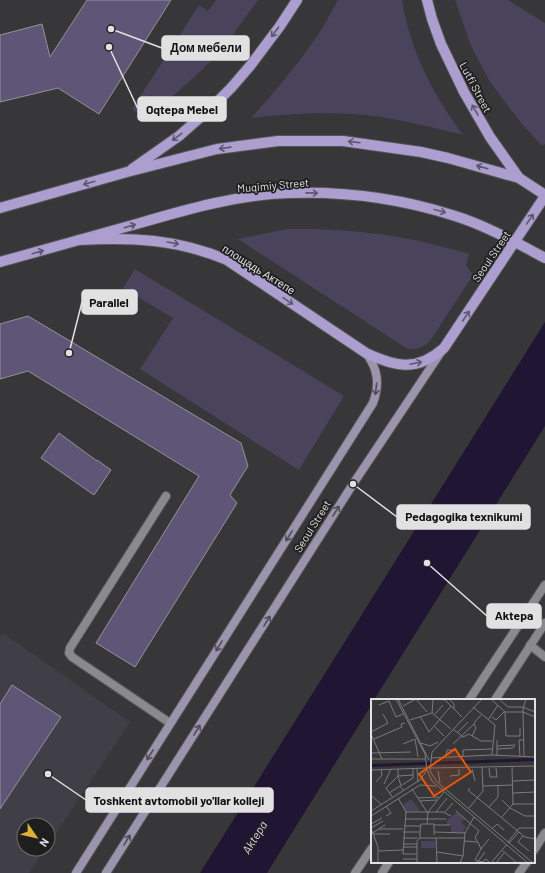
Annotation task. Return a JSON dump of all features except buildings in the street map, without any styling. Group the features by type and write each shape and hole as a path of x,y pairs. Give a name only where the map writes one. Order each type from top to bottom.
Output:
{"main road":[{"path":"127,172 179,136 231,88 250,66 280,26 297,0"},
{"name":"Lutfi Street","path":"427,0 441,44 464,92 490,137 519,178"},
{"path":"0,208 127,172 217,149 278,141 310,140 343,141 421,152 448,158 519,178 545,196"},
{"name":"Muqimiy Street","path":"0,262 195,208 226,201 287,193 316,193 376,197 404,202 453,215 480,225 515,241 545,258"},
{"name":"Seoul Street","path":"106,873 345,497 545,196"},
{"name":"площадь Актепе","path":"79,240 118,239 156,241 187,246 210,252 227,260 366,353 391,363 402,365 422,362 431,358 444,348"},
{"path":"76,873 373,403 377,378 374,365 366,353"}],"street":[{"path":"166,496 70,648 69,653 72,657 170,723"},
{"path":"470,699 545,585"},
{"path":"496,699 545,623"},
{"path":"530,646 545,657"},
{"path":"535,848 545,833"},
{"path":"355,873 371,849"},
{"path":"382,873 388,863"},
{"path":"519,873 525,863"}],"shaded area":[{"path":"216,0 258,0 229,40 211,61 166,102 143,117 132,109 199,5 208,11"},
{"path":"338,0 402,0 411,37 424,71 442,104 463,135 408,122 366,115 314,113 251,118 307,51 323,27"},
{"path":"455,0 508,0 545,23 545,144 542,146 522,124 490,82 471,46"},
{"path":"287,229 356,231 401,237 446,247 469,254 466,265 473,275 430,341 419,348 406,348 238,239"},
{"path":"135,269 344,396 299,470 140,369 173,318 123,288"},
{"path":"3,633 130,722 56,833 56,817 16,817 16,857 40,857 29,873 0,873 0,637"}],"water":[{"name":"Aktepa","path":"545,322 545,426 375,699 371,699 371,706 267,873 200,873"}],"place":[{"name":"Дом мебели","path":"111,29"},
{"name":"Oqtepa Mebel","path":"109,47"},
{"name":"Parallel","path":"69,353"},
{"name":"Pedagogika texnikumi","path":"353,484"},
{"name":"Aktepa","path":"427,563"},
{"name":"Toshkent avtomobil yo'llar kolleji","path":"48,774"}]}
